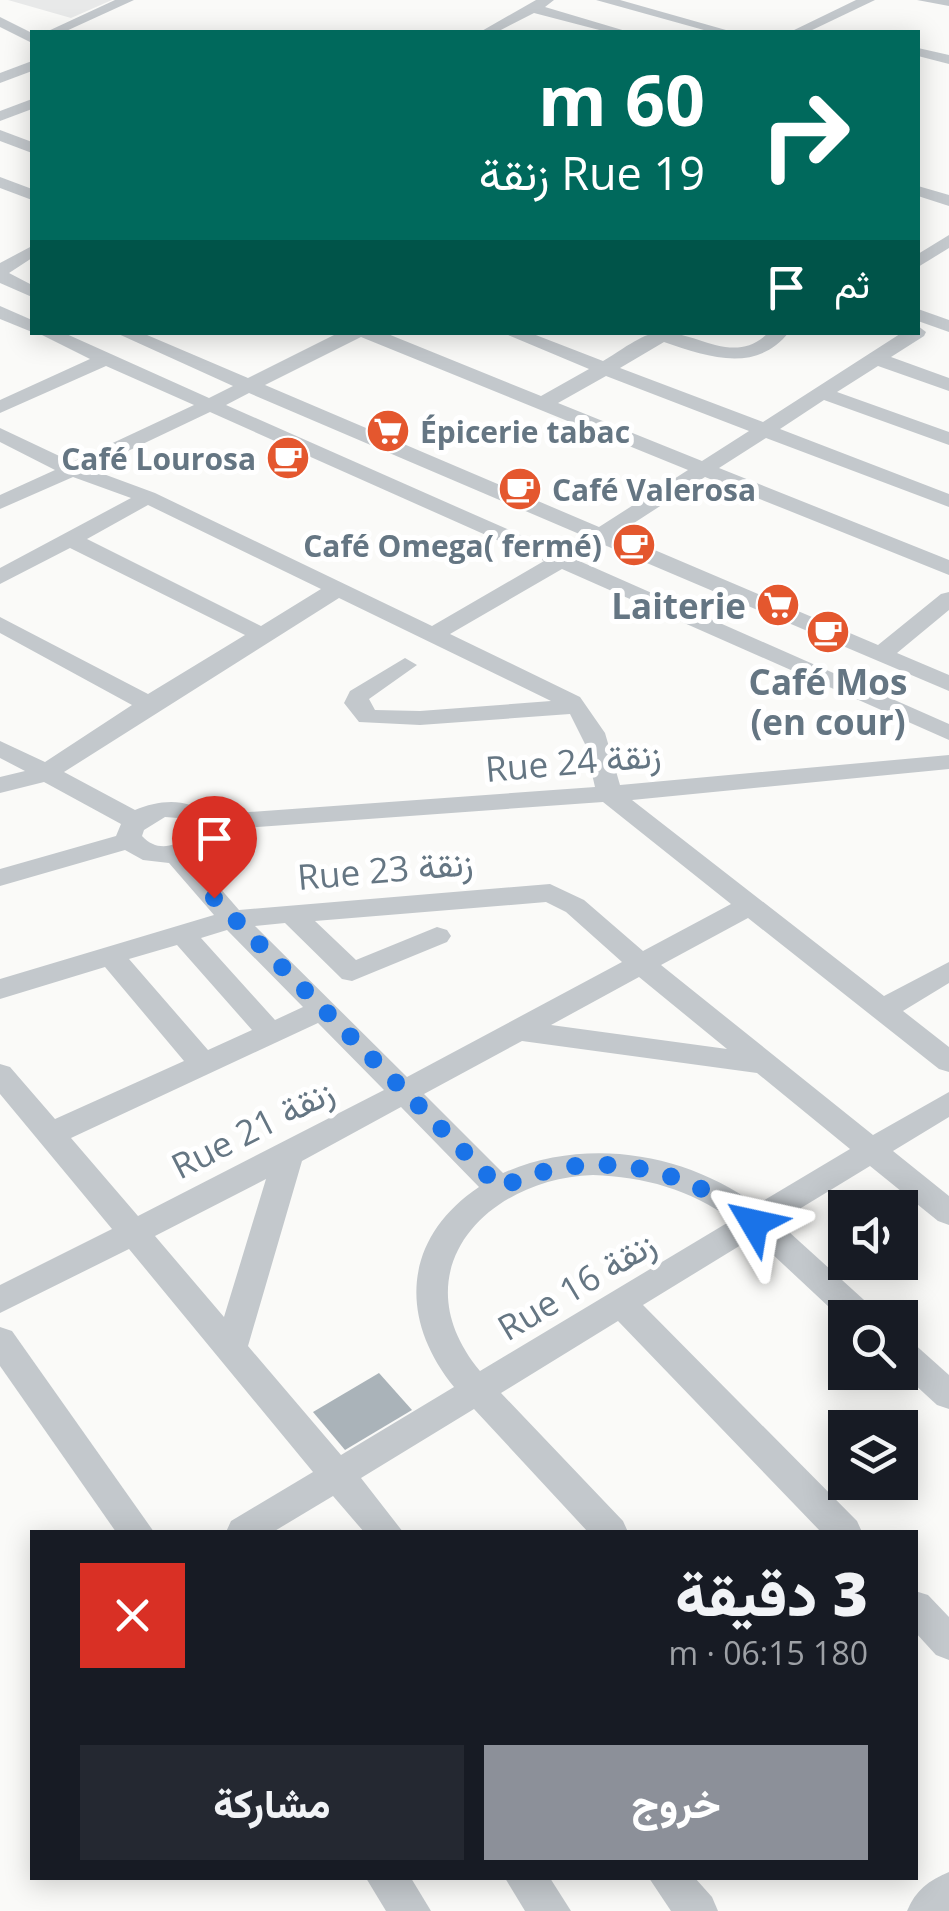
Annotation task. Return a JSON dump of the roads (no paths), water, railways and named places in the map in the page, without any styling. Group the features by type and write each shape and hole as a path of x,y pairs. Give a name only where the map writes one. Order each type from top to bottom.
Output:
{"street":[{"path":"59,30 127,0"},
{"path":"603,0 718,30"},
{"path":"627,30 678,0"},
{"path":"802,30 868,0"},
{"path":"924,0 947,5"},
{"path":"497,30 540,4 617,30"},
{"path":"0,21 30,38"},
{"path":"816,24 839,30"},
{"path":"0,78 30,67"},
{"path":"0,116 30,105"},
{"path":"0,135 30,146"},
{"path":"0,182 30,195"},
{"path":"920,191 949,201"},
{"path":"920,261 949,240"},
{"path":"0,257 30,250"},
{"path":"30,252 0,274 30,291"},
{"path":"4,316 30,325"},
{"path":"52,335 949,732"},
{"path":"130,335 949,684"},
{"path":"0,502 210,406 350,335"},
{"path":"372,335 949,568"},
{"path":"518,335 944,493"},
{"path":"542,404 664,335"},
{"path":"669,335 736,356 771,343 778,335"},
{"path":"436,634 562,560 913,335"},
{"path":"0,406 104,360"},
{"path":"877,360 949,386"},
{"path":"822,393 949,439"},
{"path":"0,434 70,469 148,497 436,634 576,706 588,716 609,794 949,1062"},
{"path":"0,577 148,497"},
{"path":"70,539 262,636"},
{"path":"0,786 44,774 340,588"},
{"path":"880,654 949,599"},
{"path":"0,624 150,704"},
{"path":"405,665 358,696 356,703 368,717 420,718 576,706"},
{"path":"0,748 133,831 147,853 176,854 200,841 202,823 192,814 174,809 155,811 133,831 0,878"},
{"name":"Rue 24 زنقة","path":"202,823 609,794 949,762"},
{"path":"176,854 232,919 500,1188"},
{"name":"Rue 23 زنقة","path":"0,989 232,919 550,894 576,906 641,964 949,1214"},
{"name":"Rue 21 زنقة","path":"0,1300 289,1154 747,906"},
{"path":"291,914 352,972 436,936"},
{"path":"182,934 271,1033"},
{"path":"112,956 202,1064"},
{"path":"880,1011 949,971"},
{"path":"50,1134 322,1010"},
{"path":"520,1031 766,1064"},
{"path":"0,1074 383,1530"},
{"name":"Rue 16 زنقة","path":"247,1530 872,1151 942,1116"},
{"path":"231,1348 289,1154"},
{"path":"608,1530 478,1391 440,1337 433,1319 430,1281 437,1253 452,1228 500,1188 560,1166 633,1168 702,1187 754,1223 842,1300"},
{"path":"622,1304 842,1530"},
{"path":"0,1340 135,1530"},
{"path":"918,1368 949,1395"},
{"path":"918,1611 949,1643"},
{"path":"388,1880 411,1911"},
{"path":"527,1880 551,1911"},
{"path":"670,1880 698,1911"},
{"path":"926,1911 949,1892"}],"place":[{"name":"Épicerie tabac","path":"388,431"},
{"name":"Café Lourosa","path":"288,458"},
{"name":"Café Valerosa","path":"520,489"},
{"name":"Café Omega( fermé)","path":"634,545"},
{"name":"Laiterie","path":"778,605"},
{"name":"Café Mos (en cour)","path":"828,632"}]}
